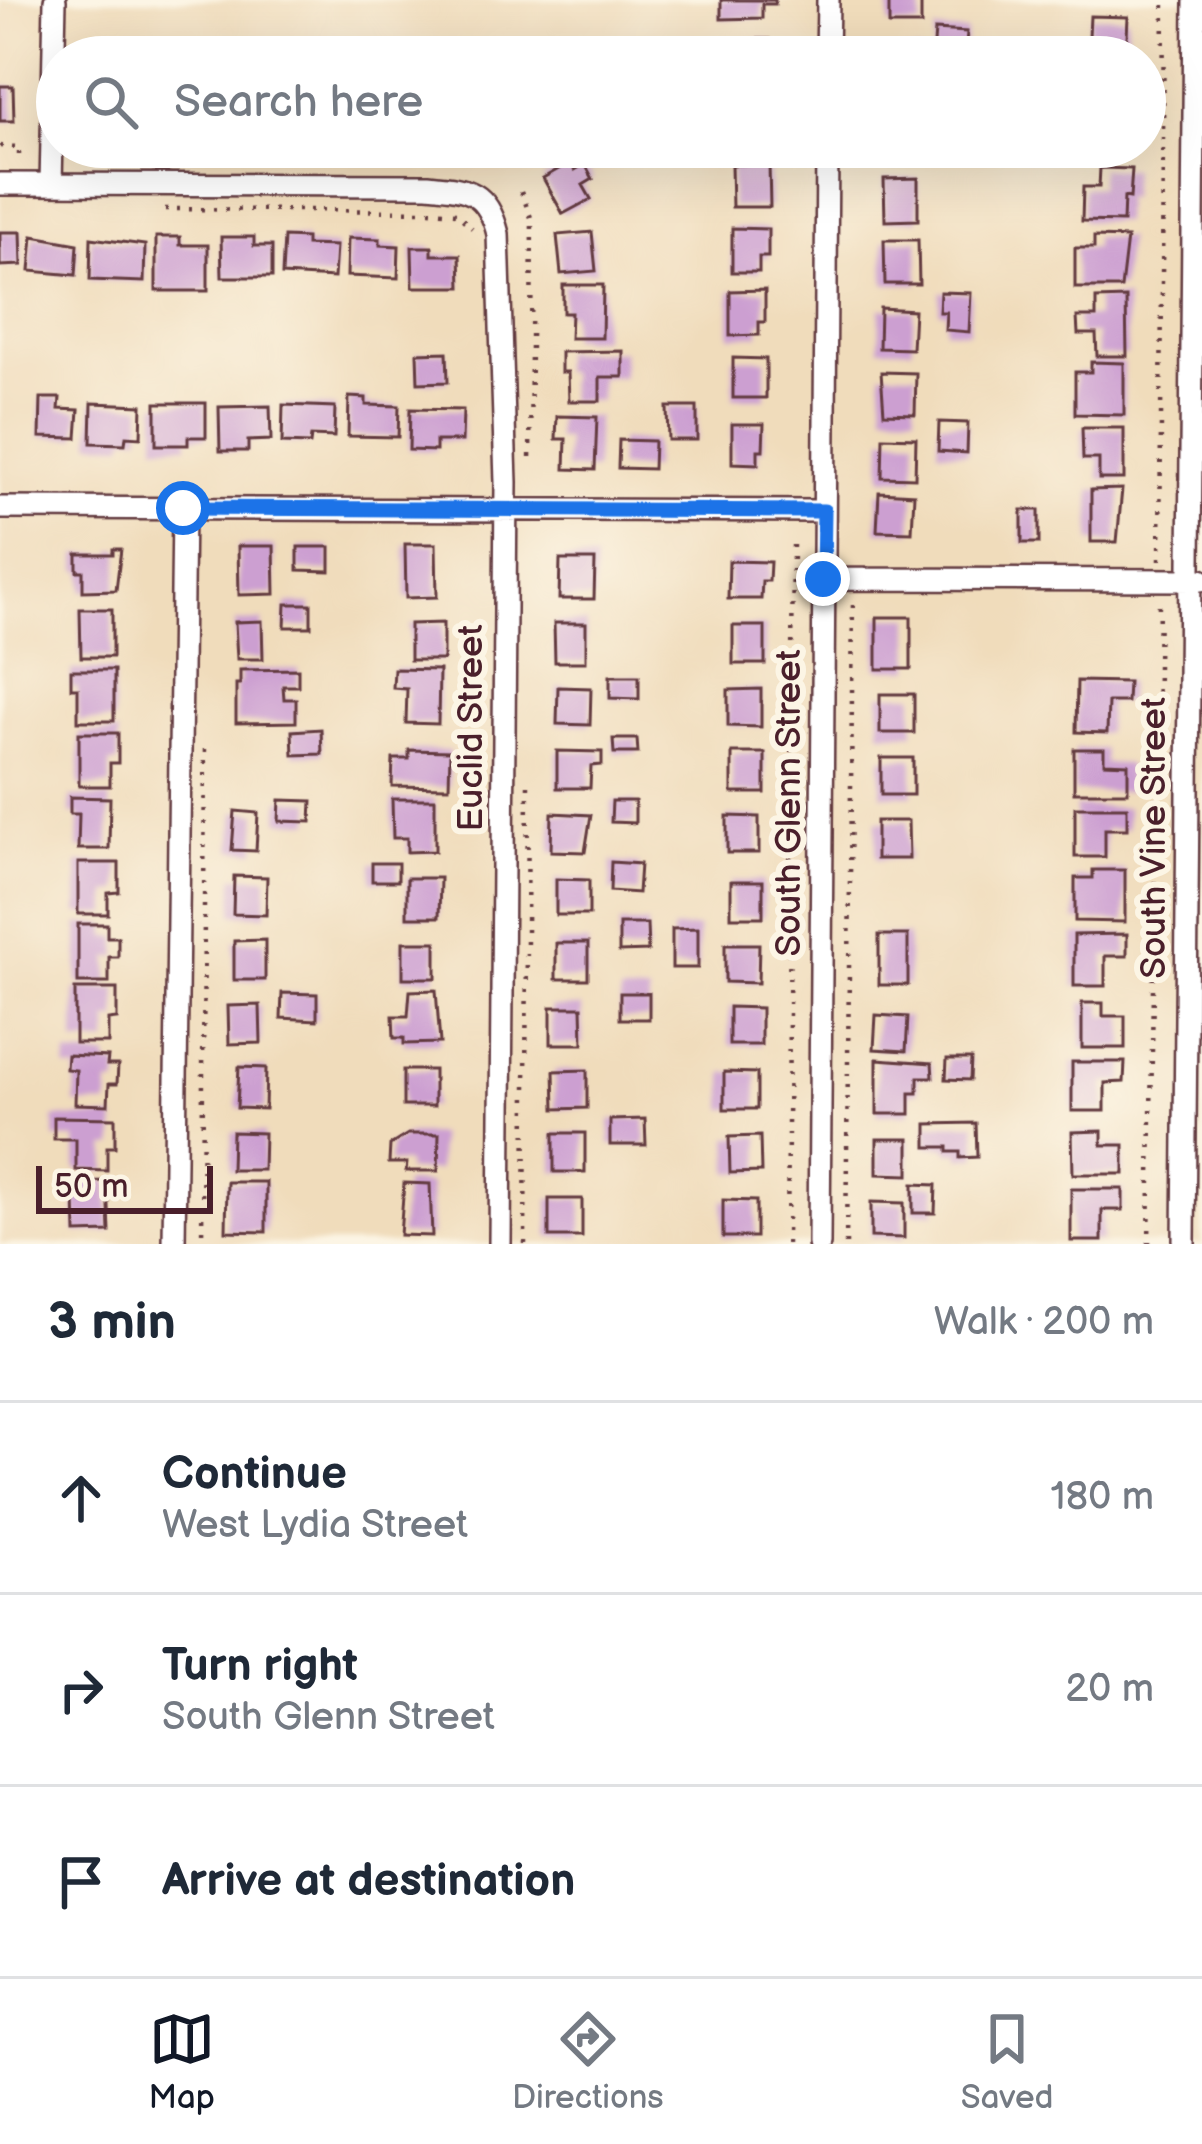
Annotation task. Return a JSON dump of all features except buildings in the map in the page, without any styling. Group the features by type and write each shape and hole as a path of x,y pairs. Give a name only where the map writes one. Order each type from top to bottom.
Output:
{"street":[{"path":"54,36 55,0"},
{"path":"827,36 828,0"},
{"name":"South Vine Street","path":"1184,1244 1196,580 1196,0"},
{"path":"0,184 51,184 51,168"},
{"name":"South Glenn Street","path":"819,1244 827,168"},
{"name":"Euclid Street","path":"51,184 428,184 470,191 493,213 498,234 505,509 500,1244"},
{"path":"0,508 824,511"},
{"path":"174,1244 183,508"},
{"path":"823,579 1196,580"}],"path":[{"path":"1164,0 1164,36"},
{"path":"1149,1244 1163,168"},
{"path":"787,1244 794,545"},
{"path":"846,1244 853,597"},
{"path":"202,1244 205,737"}],"route":[{"path":"183,508 824,511 823,579"}]}
